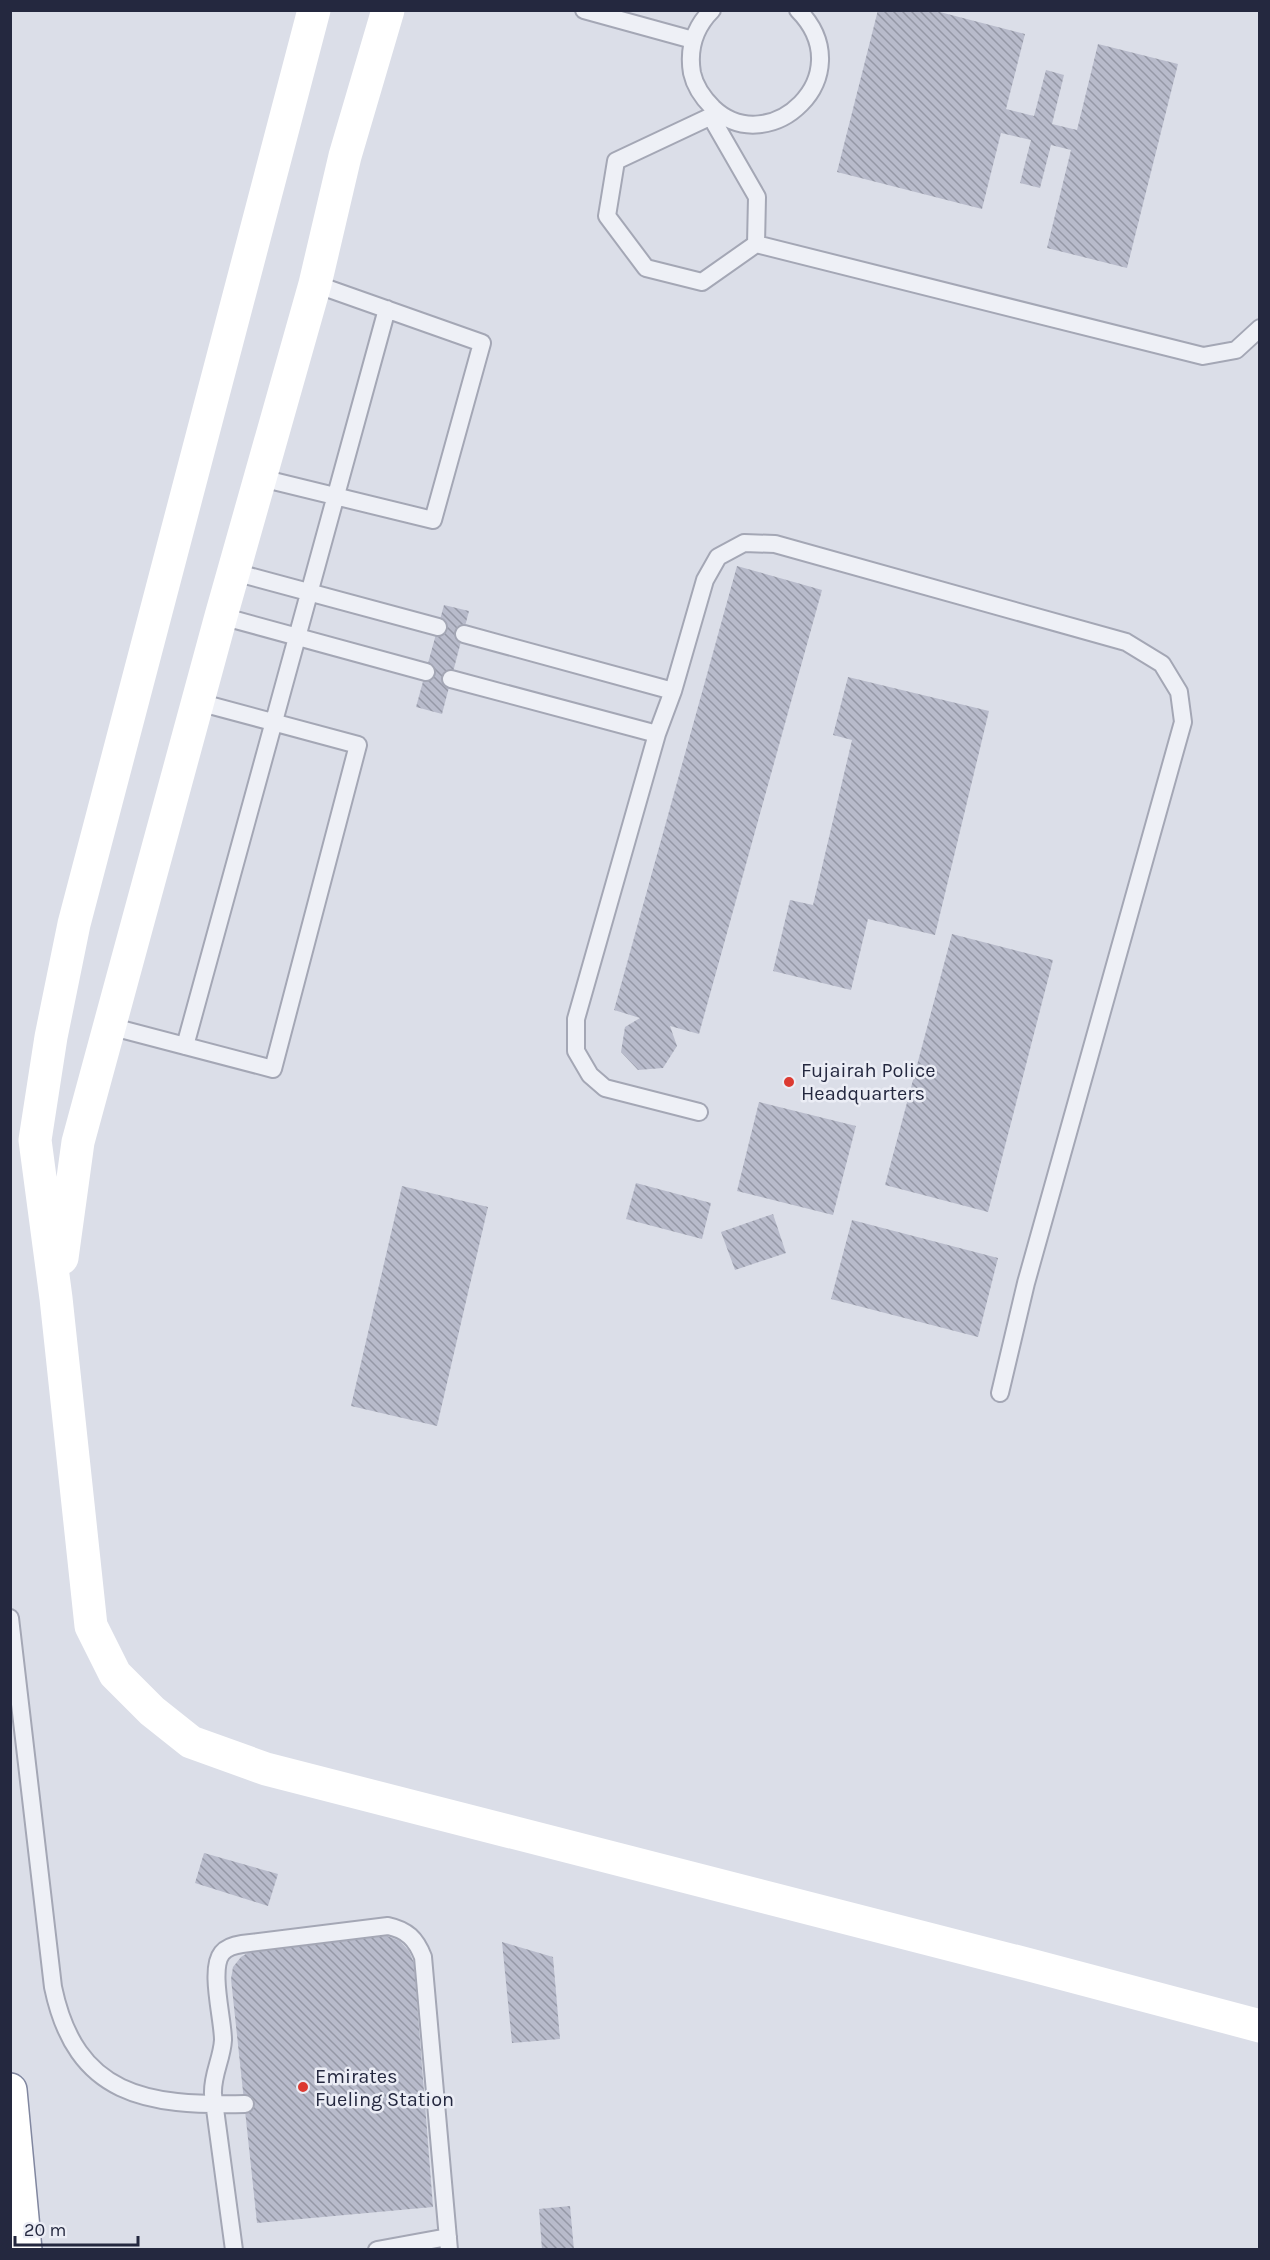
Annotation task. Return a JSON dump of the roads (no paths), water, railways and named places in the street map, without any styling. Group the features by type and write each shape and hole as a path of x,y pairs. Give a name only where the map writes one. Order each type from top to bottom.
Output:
{"main road":[{"path":"314,10 74,924 51,1037 35,1140 56,1298 91,1626 115,1674 152,1711 191,1743 266,1769 1260,2026"},
{"path":"56,1298 78,1142 221,616 315,284 345,156 388,10"},
{"path":"10,2090 25,2250"}],"lane":[{"path":"584,10 693,40"},
{"path":"712,10 702,21 693,40 690,60 694,80 703,98 718,113 736,121 757,124 777,120 795,111 809,96 818,77 820,57 816,37 807,19 798,10"},
{"path":"718,113 715,124 757,197 756,244"},
{"path":"718,113 616,161 607,216 646,268 702,282 756,244 1203,356 1236,350 1260,327"},
{"path":"261,478 433,520 482,343 315,284"},
{"path":"185,1046 387,309"},
{"path":"699,1112 605,1088 590,1075 576,1051 576,1019 657,734 673,691 705,580 718,557 744,543 775,544 1126,642 1162,664 1179,692 1183,722 1026,1283 1000,1393"},
{"path":"234,572 438,627"},
{"path":"221,616 426,672"},
{"path":"464,634 673,691"},
{"path":"451,679 657,734"},
{"path":"109,1026 273,1069 358,745 198,702"},
{"path":"10,1618 53,1987 63,2024 80,2055 96,2072 113,2084 149,2099 214,2105 245,2104"},
{"path":"234,2250 214,2105 213,2080 223,2040 217,1977 217,1965 222,1953 231,1946 242,1944 388,1926 399,1928 410,1934 418,1944 423,1957 430,2098 448,2243 377,2250"}],"place":[{"name":"Fujairah Police Headquarters","path":"789,1082"},
{"name":"Emirates Fueling Station","path":"303,2087"}]}
